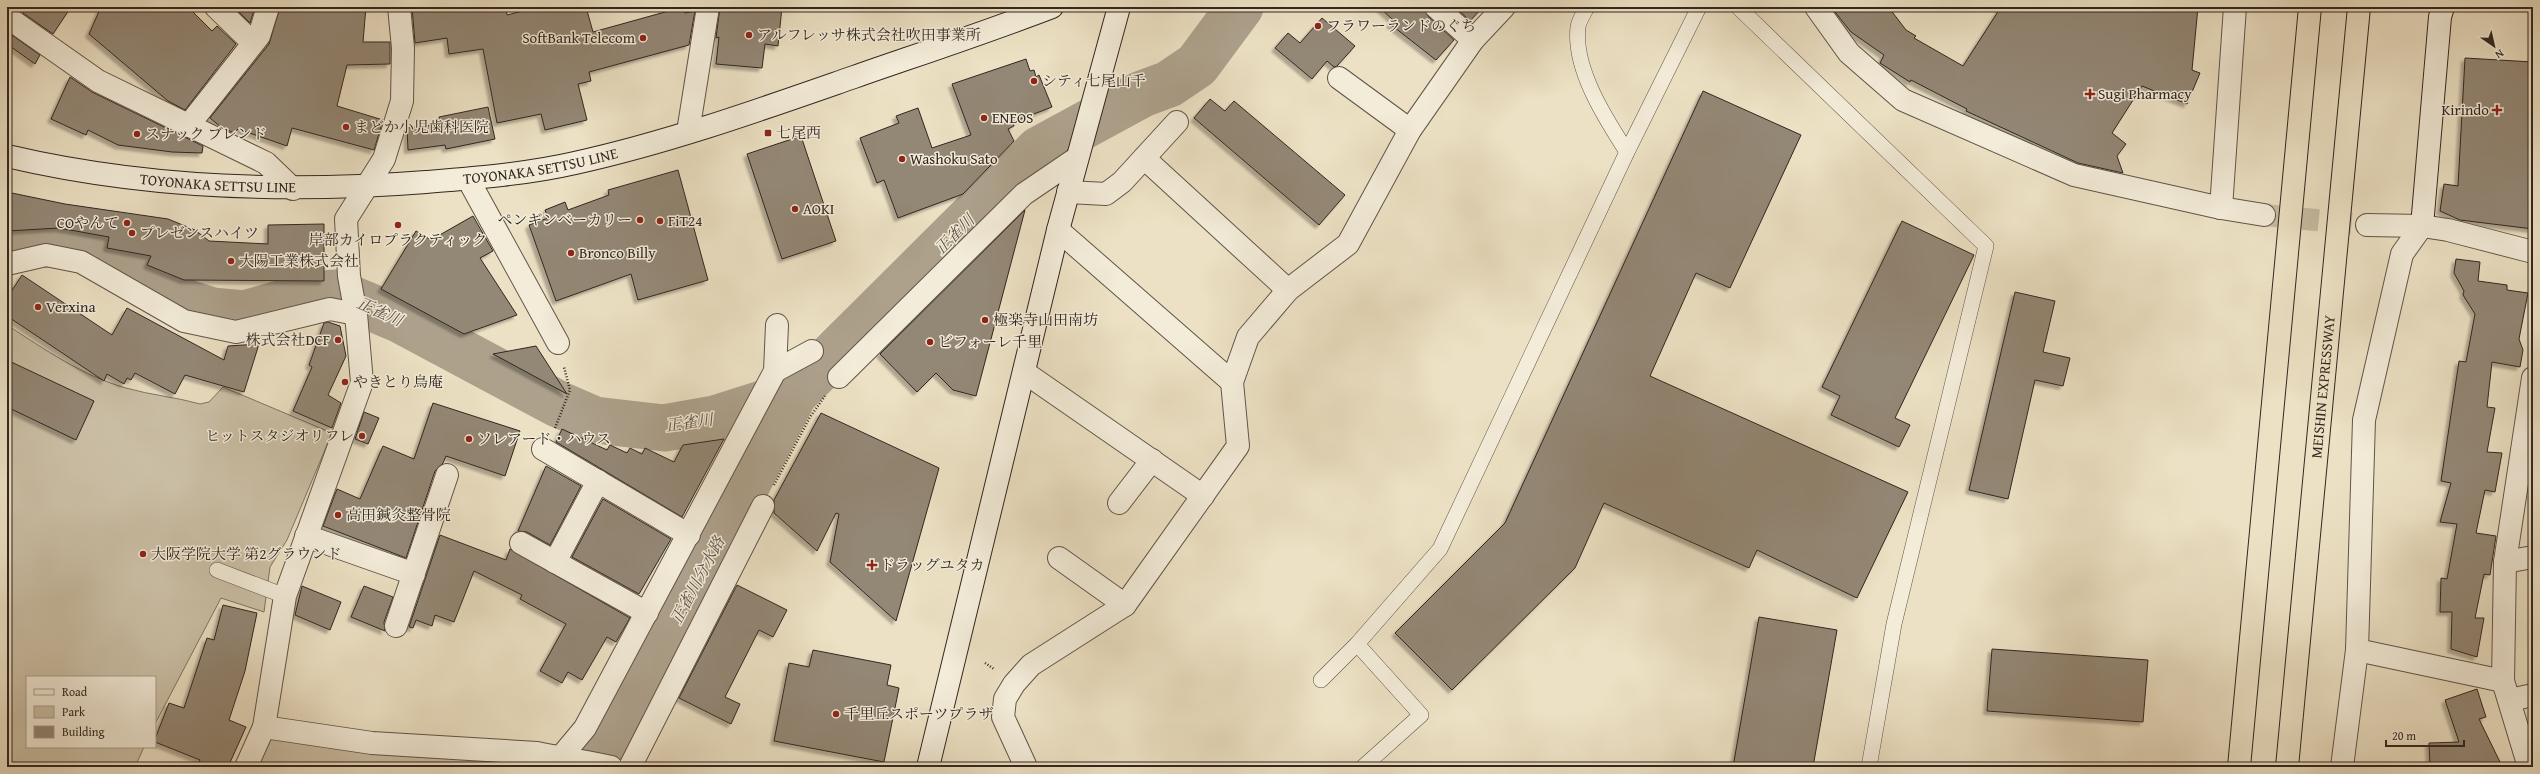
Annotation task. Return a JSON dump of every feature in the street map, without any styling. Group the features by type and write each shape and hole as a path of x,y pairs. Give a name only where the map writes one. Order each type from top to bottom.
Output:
{"highway":[{"path":"2239,767 2310,7"},
{"name":"MEISHIN EXPRESSWAY","path":"2287,767 2359,7"}],"street":[{"path":"216,7 253,44"},
{"path":"188,126 259,36 268,7"},
{"path":"246,767 264,727 285,596 359,395 362,374 356,314 349,276 346,218 368,187 384,159 402,101 403,48 399,7"},
{"path":"688,132 708,7"},
{"name":"TOYONAKA SETTSU LINE","path":"7,156 138,179 292,189 368,187 468,179 574,163 688,132 758,110 1052,7"},
{"path":"928,767 1058,230 1118,7"},
{"path":"1436,7 1472,40"},
{"path":"1026,767 1003,717 1005,699 1014,684 1031,665 1125,605 1238,446 1232,382 1248,337 1288,290 1348,244 1410,130 1472,40 1504,7"},
{"path":"1816,7 1849,53 1904,100 2074,176 2221,208 2264,215"},
{"path":"2221,208 2235,7"},
{"path":"2342,767 2357,650 2364,420 2402,254 2422,226 2440,17 2443,7"},
{"path":"7,17 98,81 266,163 292,189"},
{"path":"1339,78 1410,130"},
{"path":"1068,192 1106,194 1122,182 1177,122"},
{"path":"839,377 1024,194 1077,158"},
{"path":"1144,158 1288,290"},
{"path":"468,179 558,343"},
{"path":"2367,225 2422,226 2448,230 2533,252"},
{"path":"1058,230 1232,382"},
{"path":"7,264 46,255 81,262 184,321 236,332 330,309 356,314"},
{"path":"560,758 585,728 775,371 777,325"},
{"path":"775,371 812,351"},
{"path":"1024,372 1203,496"},
{"path":"2530,767 2507,690 2505,562 2530,421 2533,378"},
{"path":"543,449 689,535"},
{"path":"1119,503 1152,460"},
{"path":"396,626 447,475"},
{"path":"555,562 598,482"},
{"path":"630,767 763,506"},
{"path":"306,536 414,574"},
{"path":"521,543 647,614"},
{"path":"2505,562 2533,557"},
{"path":"1059,558 1125,605"},
{"path":"2357,650 2533,696"},
{"path":"264,727 372,743 537,753 560,758 581,759 611,767"}],"lane":[{"path":"1587,7 1578,26 1581,60 1602,113 1627,152"},
{"path":"1321,680 1357,644 1440,549 1627,152 1699,7"},
{"path":"1738,7 1986,246 1894,624 1869,767"},
{"path":"217,570 285,596"},
{"path":"1357,644 1422,715 1363,767"}],"path":[{"path":"763,506 810,417 839,377"},
{"path":"557,424 570,390"}],"green space":[{"name":"大阪学院大学 第2グラウンド","path":"7,325 64,361 110,383 126,388 200,404 209,402 223,387 332,433 287,540 270,567 264,612 221,598 156,722 156,676 26,676 26,748 144,748 135,767 7,767"},
{"path":"266,738 521,762 525,767 253,767"}],"building":[{"path":"28,7 71,7 53,34 23,13"},
{"path":"101,7 188,7 212,31 217,26 236,44 185,110 168,101 89,34"},
{"path":"255,7 250,23 235,8"},
{"path":"280,7 366,7 363,42 390,42 390,64 347,65 337,106 383,120 374,150 292,128 287,146 238,129 234,133 221,127 210,118 269,44"},
{"path":"412,7 506,7 507,15 538,7 586,7 593,32 683,7 685,13 695,11 689,45 589,72 591,81 578,84 587,120 545,130 541,114 497,123 483,49 449,54 447,38 415,43"},
{"name":"アルフレッサ株式会社吹田事業所","path":"720,7 782,7 778,46 765,44 762,68 716,64 719,37 716,38"},
{"path":"1379,7 1424,7 1428,16 1454,40 1436,60 1390,24 1393,20"},
{"path":"1455,7 1483,7 1470,21"},
{"path":"1831,7 1885,7 1893,13 1906,30 1916,36 1914,38 1963,66 2001,7 2198,7 2192,70 2200,73 2187,104 2142,86 2112,133 2126,144 2117,156 2123,173 2078,163 1966,111 1967,109 1911,80 1910,82 1880,63 1884,55 1851,32"},
{"path":"1322,18 1355,46 1337,66 1334,67 1327,61 1312,79 1275,48 1288,33 1300,43"},
{"path":"9,33 40,55 35,64 7,44"},
{"path":"2465,58 2533,62 2533,229 2460,220 2440,211 2444,184 2458,186"},
{"path":"1026,59 1030,71 1034,70 1036,77 1039,75 1052,107 1013,122 1014,126 1008,129 1014,141 963,194 898,218 884,180 877,183 860,138 899,123 896,116 918,108 932,148 971,135 952,84"},
{"path":"70,77 92,92 203,146 202,153 172,152 118,145 88,130 86,135 51,119"},
{"path":"1703,91 1801,135 1730,288 1696,273 1650,376 1908,492 1857,598 1757,550 1749,568 1604,503 1575,568 1452,690 1395,633 1505,523"},
{"path":"1210,99 1225,111 1234,101 1345,195 1319,225 1194,118"},
{"path":"488,107 495,139 446,149 445,145 408,150 407,128 440,124 439,117"},
{"name":"AOKI","path":"801,136 836,241 782,259 747,154"},
{"path":"678,170 708,280 638,300 631,274 556,301 529,225 548,218 545,210 565,202 568,210 609,195 608,190"},
{"path":"7,192 65,204 168,219 195,230 209,241 268,244 268,225 324,224 324,281 184,280 147,265 151,256 107,248 109,237 59,228 7,231"},
{"path":"1025,210 976,396 953,390 936,373 917,392 880,354"},
{"path":"473,216 493,251 480,258 517,315 464,334 381,289 416,231 431,240"},
{"path":"1902,221 1974,255 1895,418 1910,425 1899,447 1831,415 1840,396 1822,387"},
{"path":"2456,259 2480,262 2478,281 2507,285 2507,290 2528,293 2519,339 2523,350 2520,367 2492,362 2487,407 2495,408 2487,452 2502,453 2495,492 2485,490 2476,533 2496,536 2490,575 2484,574 2475,618 2484,618 2477,657 2451,649 2452,612 2440,612 2441,578 2447,579 2457,524 2440,522 2451,483 2441,481 2459,361 2466,362 2475,314 2463,295 2464,291 2454,273"},
{"path":"22,275 112,335 127,308 224,360 228,346 259,344 244,392 185,375 175,394 135,373 131,380 127,378 124,384 107,374 104,381 7,316 7,298"},
{"path":"2015,292 2055,301 2043,352 2070,358 2063,386 2035,380 2008,499 1969,490"},
{"path":"328,322 340,326 346,356 328,395 341,403 332,428 293,411 312,367 309,365 324,323"},
{"path":"536,346 567,394 493,354"},
{"path":"7,360 94,401 76,440 7,407"},
{"path":"433,403 520,431 505,476 446,456 443,463 435,471 406,558 323,526 337,489 360,499 383,446 414,459"},
{"path":"364,412 379,418 368,444 355,439"},
{"name":"ドラッグユタカ","path":"821,413 939,468 896,621 830,562 839,514 836,513 817,551 774,513 774,500"},
{"path":"562,429 607,450 610,445 627,453 630,448 642,454 645,448 674,462 683,445 724,439 682,517 556,442"},
{"path":"546,466 581,486 550,545 527,532 518,531"},
{"path":"603,499 671,539 639,594 572,557"},
{"path":"440,535 506,560 510,549 630,618 616,642 607,637 582,680 568,672 562,683 540,671 566,624 520,599 522,595 474,571 454,622 435,615 432,626 416,620 413,628 409,627"},
{"path":"737,585 787,610 773,637 759,630 725,697 740,704 731,724 679,698"},
{"path":"302,586 341,602 330,630 295,615"},
{"path":"364,586 393,597 384,622 385,631 351,617"},
{"path":"223,605 257,613 245,671 229,720 246,727 228,767 210,767 199,762 200,760 156,742 156,736 169,703 184,708 207,638 214,640"},
{"path":"1759,617 1837,630 1813,767 1733,767"},
{"path":"1992,649 2148,660 2143,722 1987,711"},
{"name":"千里丘スポーツプラザ","path":"813,650 891,665 887,685 899,688 884,762 774,741 789,663 809,667"},
{"path":"2477,689 2486,717 2479,719 2500,762 2483,767 2430,767 2429,743 2459,742 2445,700"}],"waterway":[{"name":"正雀川","path":"7,249 31,245 68,243 111,257 187,303 212,311 244,314 311,295 337,293 399,319 558,404 595,420 664,428 715,419 794,394 1039,150 1142,94 1169,84 1197,65 1240,7"},
{"name":"正雀川分水路","path":"599,767 794,394"}],"tunnel":[{"path":"2264,215 2367,225"}],"place":[{"name":"フラワーランドのぐち","path":"1318,26"},
{"name":"アルフレッサ株式会社吹田事業所","path":"749,35"},
{"name":"SoftBank Telecom","path":"643,38"},
{"name":"シティ七尾山千","path":"1034,81"},
{"name":"Sugi Pharmacy","path":"2090,94"},
{"name":"Kirindo","path":"2497,110"},
{"name":"ENEOS","path":"984,118"},
{"name":"まどか小児歯科医院","path":"346,127"},
{"name":"七尾西","path":"768,133"},
{"name":"スナック ブレンド","path":"137,134"},
{"name":"Washoku Sato","path":"902,159"},
{"name":"AOKI","path":"795,209"},
{"name":"ペンギンベーカリー","path":"640,220"},
{"name":"FiT24","path":"660,221"},
{"name":"COやんて","path":"127,223"},
{"name":"岸部カイロプラクティック","path":"398,225"},
{"name":"プレゼンスハイツ","path":"132,233"},
{"name":"Bronco Billy","path":"571,253"},
{"name":"大陽工業株式会社","path":"231,261"},
{"name":"Verxina","path":"38,307"},
{"name":"極楽寺山田南坊","path":"985,320"},
{"name":"株式会社DCF","path":"338,340"},
{"name":"ビフォーレ千里","path":"930,342"},
{"name":"やきとり鳥庵","path":"345,382"},
{"name":"ヒットスタジオリフレ","path":"362,436"},
{"name":"ソレアード・ハウス","path":"469,439"},
{"name":"高田鍼灸整骨院","path":"338,515"},
{"name":"大阪学院大学 第2グラウンド","path":"143,554"},
{"name":"ドラッグユタカ","path":"872,565"},
{"name":"千里丘スポーツプラザ","path":"836,714"}]}
